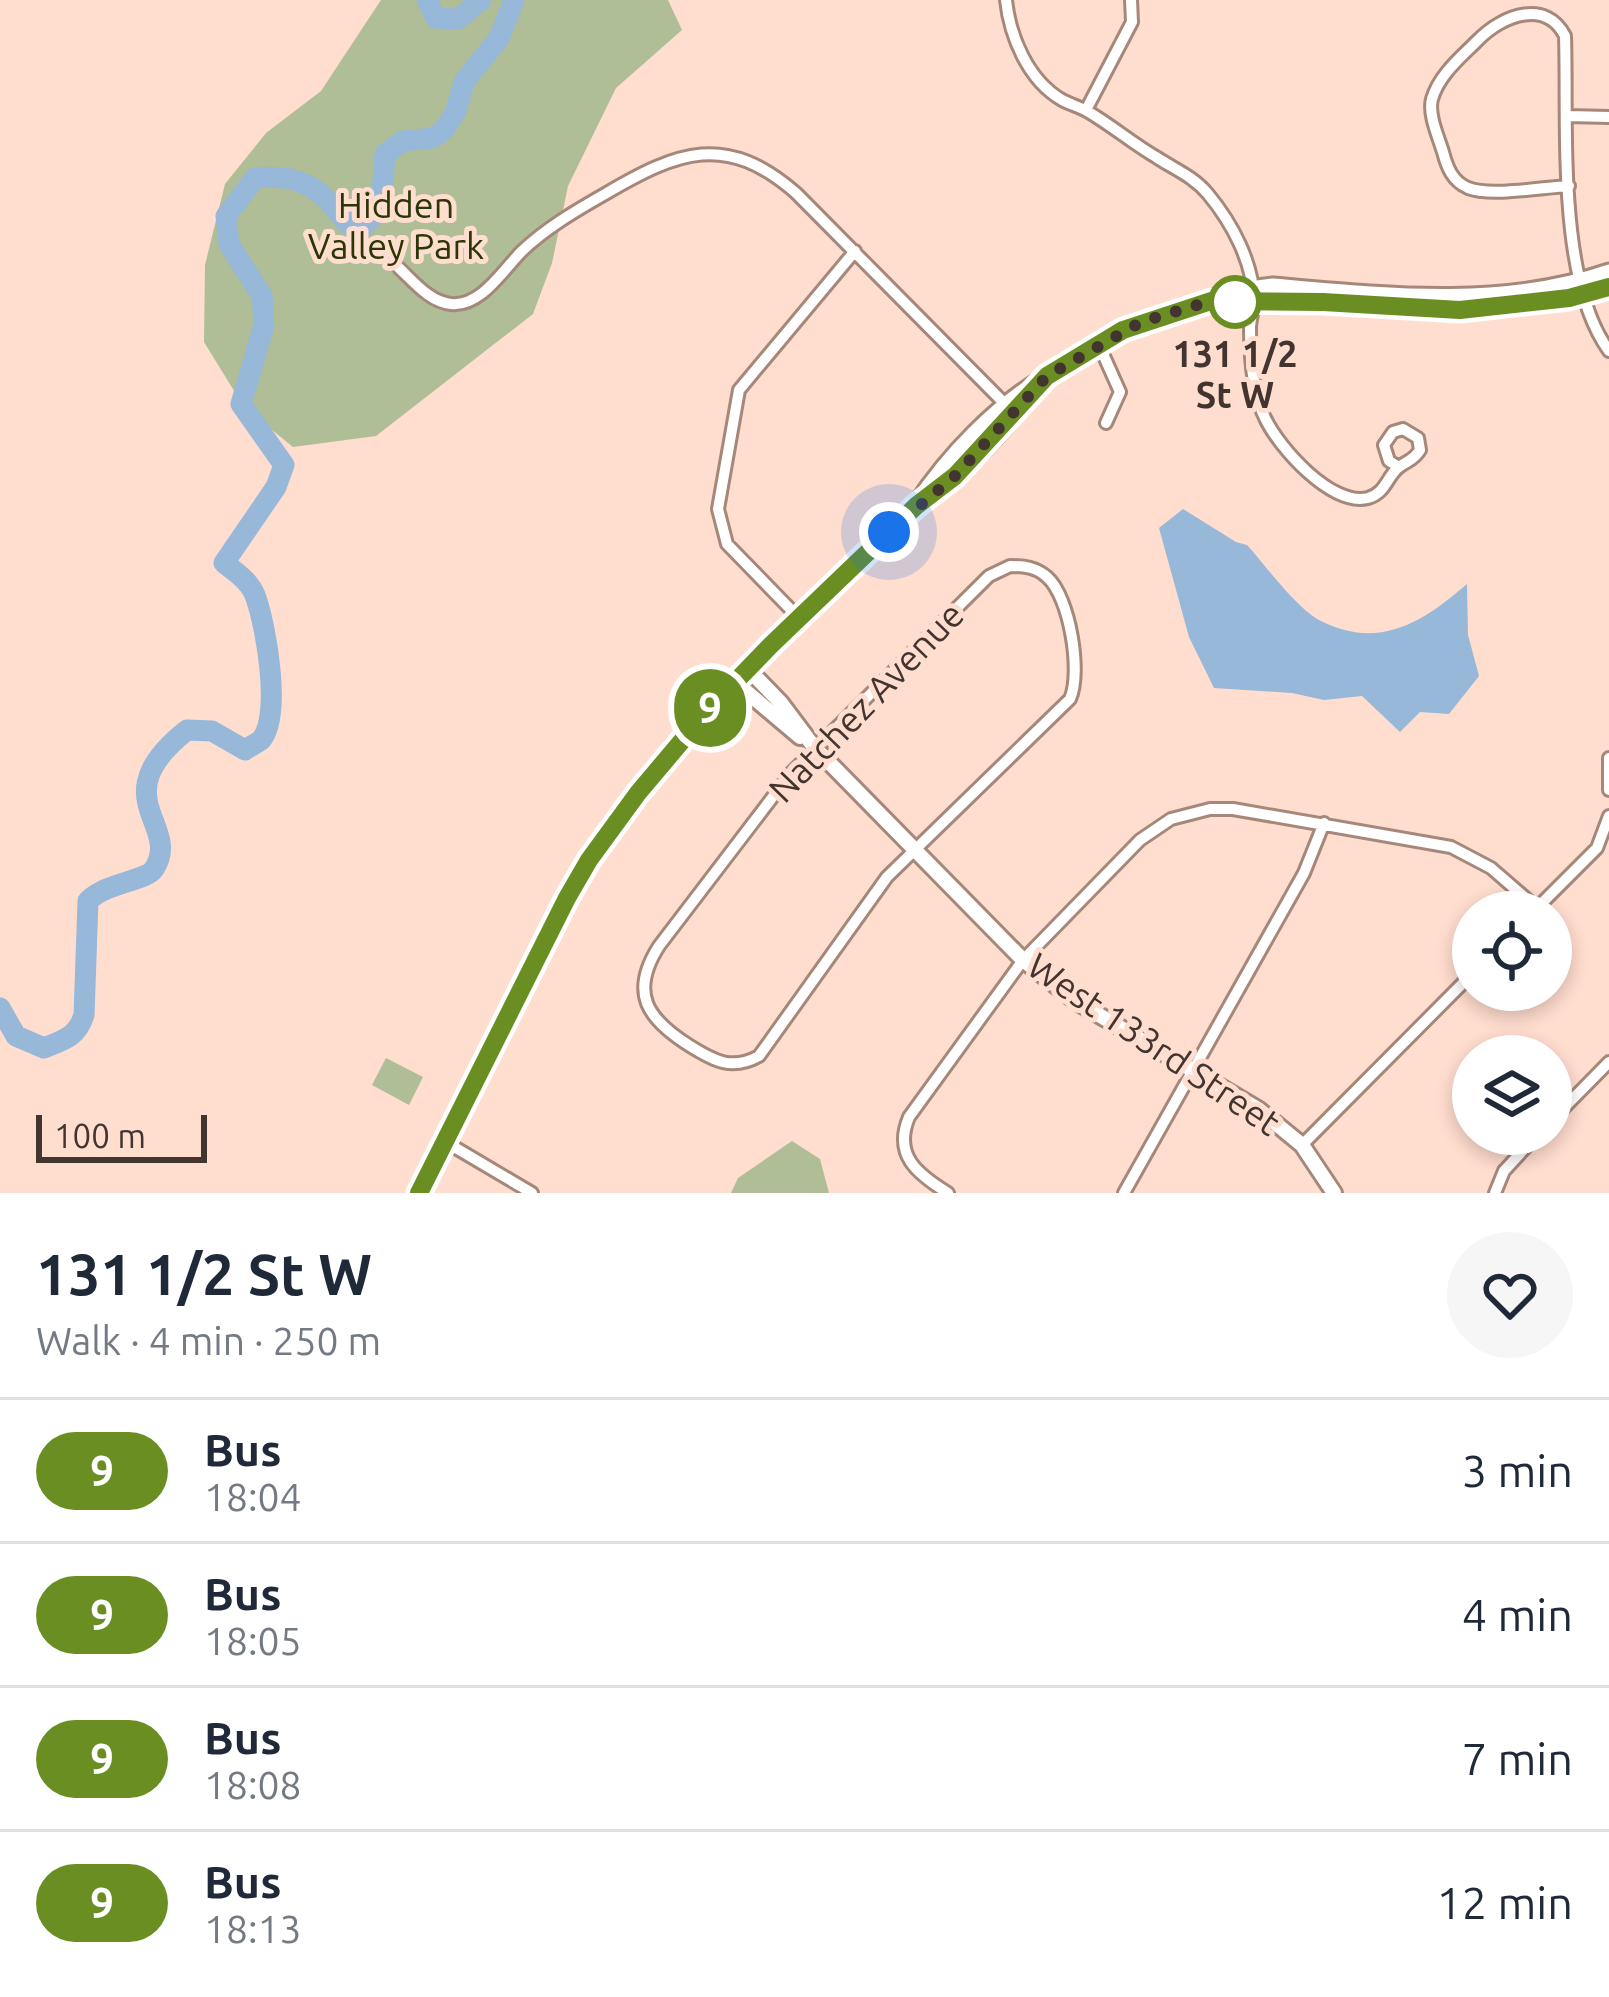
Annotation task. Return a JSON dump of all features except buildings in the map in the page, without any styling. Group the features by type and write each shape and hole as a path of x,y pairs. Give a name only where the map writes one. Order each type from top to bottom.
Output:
{"main road":[{"path":"1582,287 1609,272"},
{"path":"419,1193 521,984 589,860 665,759 799,618 916,506 955,476 1010,409 1047,376 1141,322 1211,301 1253,295 1460,310 1582,287 1609,287"}],"street":[{"path":"1006,0 1009,26 1040,82 1203,188 1239,241 1253,295 1250,328 1256,392 1263,416 1278,440 1340,496 1370,497 1391,481 1399,467"},
{"path":"1086,110 1132,22 1132,0"},
{"path":"1569,186 1466,188 1447,166 1432,115 1431,101 1443,75 1506,12 1528,4 1553,11 1565,36 1572,239 1582,287 1609,351"},
{"path":"1568,116 1609,116"},
{"path":"399,268 434,299 465,303 573,213 650,168 715,152 773,172 1010,409"},
{"path":"799,618 727,544 718,509 739,391 855,251"},
{"path":"1099,345 1120,392 1106,423"},
{"name":"Natchez Avenue","path":"1022,566 1044,574 1060,595 1078,675 1070,699 873,896 759,1056 745,1064 716,1062 665,1030 646,1006 645,975 650,961 814,747 998,570 1022,566"},
{"name":"West 133rd Street","path":"748,669 814,747 1023,960 1077,1002 1258,1109 1302,1145 1334,1193"},
{"name":"West 133rd Street","path":"735,682 814,747"},
{"path":"1609,758 1609,790"},
{"path":"948,1193 926,1180 905,1155 909,1117 1023,960 1140,840 1171,819 1233,809 1451,847 1491,868 1515,891"},
{"path":"1554,891 1597,848 1609,816"},
{"path":"1124,1193 1304,873 1324,823"},
{"path":"1302,1145 1452,994"},
{"path":"1572,1100 1609,1062"},
{"path":"444,1142 532,1193"},
{"path":"1495,1193 1504,1171 1519,1155"}],"green space":[{"name":"Hidden Valley Park","path":"381,0 668,0 682,30 616,88 568,186 552,263 533,314 376,436 293,447 244,407 204,342 205,265 225,184 266,133 321,91"},
{"path":"386,1058 423,1077 409,1105 372,1085"},
{"path":"792,1141 820,1159 829,1193 731,1193 738,1178"}],"water":[{"path":"1183,509 1247,545 1302,607 1342,629 1362,633 1399,628 1467,584 1468,635 1479,676 1449,714 1420,712 1400,732 1362,696 1324,700 1214,688 1189,637 1159,528"}],"waterway":[{"path":"427,0 436,18 458,19 481,0"},
{"path":"0,1008 16,1036 44,1048 74,1033 84,1015 88,901 150,873 160,853 146,792 162,754 187,730 212,731 245,750 261,740 267,728 270,671 260,611 251,587 224,563 276,487 284,465 241,404 264,325 262,296 229,244 226,216 255,178 278,177 316,190 348,224 361,229 378,204 385,154 403,141 432,138 444,130 456,111 464,82 499,38 514,0"}],"bus line":[{"name":"9","path":"419,1193 567,898 638,793 771,645 916,506 955,476 1047,376 1123,330 1211,301 1460,310 1569,298 1609,287"}],"place":[{"name":"131 1/2 St W","path":"1235,302"}],"route":[{"path":"889,532 955,476 1047,376 1141,322 1211,301 1235,302"}]}
